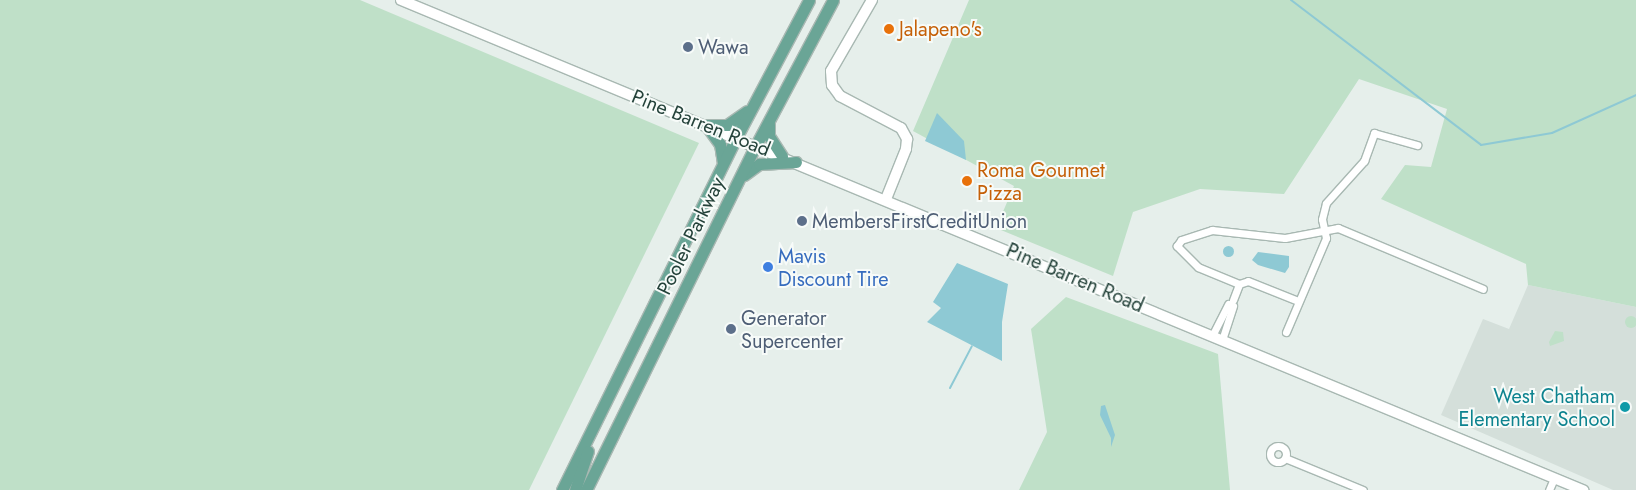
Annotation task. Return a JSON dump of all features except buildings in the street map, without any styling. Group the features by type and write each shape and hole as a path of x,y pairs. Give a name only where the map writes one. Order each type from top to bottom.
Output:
{"main road":[{"name":"Pine Barren Road","path":"401,0 756,145 1583,490"},
{"name":"Pooler Parkway","path":"562,490 736,138 809,0"},
{"name":"Pooler Parkway","path":"586,490 756,145 833,0"},
{"path":"872,0 831,71 831,78 832,85 840,96 901,128 907,139 906,150 886,199"},
{"path":"706,126 727,125 752,108"},
{"path":"771,118 769,136 782,156"},
{"path":"706,126 720,144 723,165"},
{"path":"741,178 759,164 796,162"},
{"path":"575,490 596,423"}],"street":[{"path":"1286,332 1326,238 1322,219 1327,200 1364,161 1374,133 1417,145"},
{"path":"1298,301 1252,282 1239,284 1198,267 1177,246 1181,240 1212,230 1285,238 1340,228 1483,289"},
{"path":"1222,340 1231,304 1239,284"},
{"path":"1212,336 1220,314 1231,304"},
{"path":"1285,458 1362,490"},
{"path":"1550,490 1554,478"}],"shaded area":[{"path":"1528,285 1636,307 1636,490 1613,490 1441,415 1483,319 1509,329"}],"green space":[{"path":"0,0 360,0 699,143 529,490 0,490"},
{"path":"969,0 1636,0 1636,307 1528,285 1526,264 1381,199 1405,165 1431,167 1447,109 1359,79 1284,194 1200,189 1133,212 1113,276 996,228 1014,186 913,131"},
{"path":"1066,297 1218,354 1230,490 1019,490 1047,432 1031,329"},
{"path":"1633,316 1636,317 1636,327 1629,328 1626,327 1625,320 1626,317"},
{"path":"1555,331 1563,332 1564,341 1550,346 1549,342"}],"water":[{"path":"937,113 964,141 966,160 925,141"},
{"path":"1228,245 1234,251 1228,257 1222,251"},
{"path":"1258,252 1289,256 1289,267 1285,273 1258,265 1252,260"},
{"path":"957,263 1008,284 1002,322 1002,361 927,322 941,308 933,302"},
{"path":"1105,405 1115,435 1111,447 1111,438 1100,415 1101,406"}],"waterway":[{"path":"1291,0 1481,145 1552,133 1636,95"},
{"path":"950,388 972,346"}],"place":[{"name":"Jalapeno's","path":"889,29"},
{"name":"Wawa","path":"688,47"},
{"name":"Roma Gourmet Pizza","path":"967,181"},
{"name":"MembersFirstCreditUnion","path":"802,221"},
{"name":"Mavis Discount Tire","path":"768,267"},
{"name":"Generator Supercenter","path":"731,329"},
{"name":"West Chatham Elementary School","path":"1625,407"}]}
